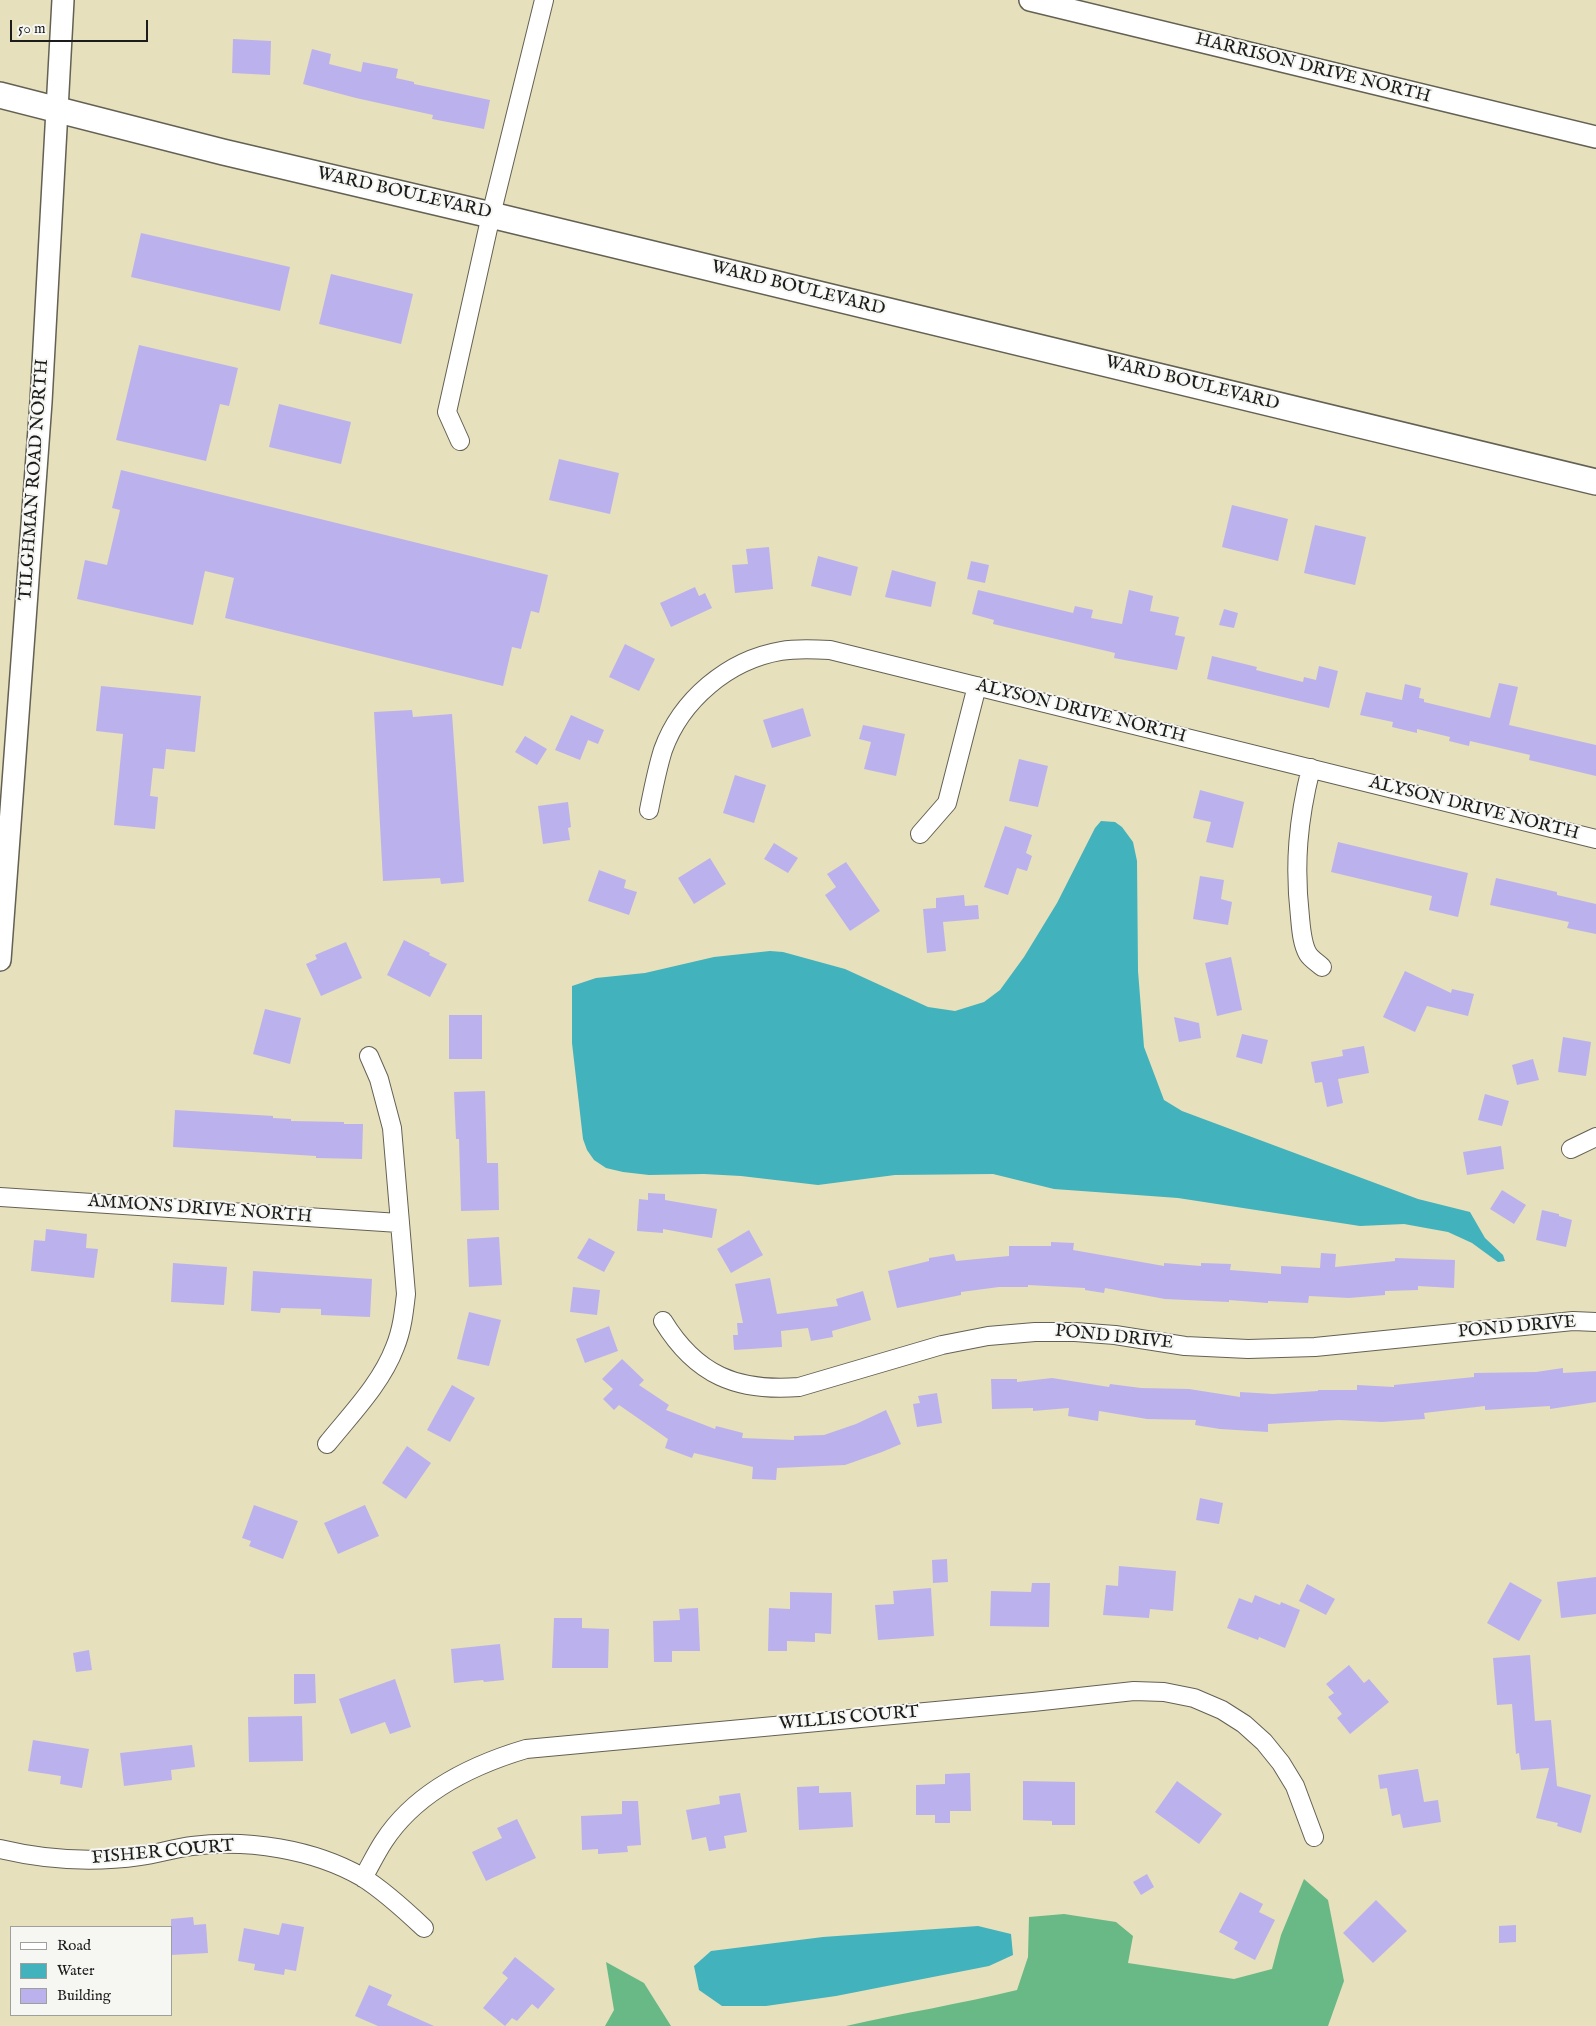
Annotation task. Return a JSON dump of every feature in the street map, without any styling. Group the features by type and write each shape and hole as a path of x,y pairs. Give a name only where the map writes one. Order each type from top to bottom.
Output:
{"main road":[{"name":"WARD BOULEVARD","path":"0,95 223,152 1596,482"}],"street":[{"name":"TILGHMAN ROAD NORTH","path":"0,960 41,402 63,0"},
{"path":"460,441 447,412 491,215 544,0"},
{"name":"HARRISON DRIVE NORTH","path":"1030,0 1596,137"},
{"name":"ALYSON DRIVE NORTH","path":"649,810 663,751 674,726 692,702 713,681 733,668 754,658 780,651 807,648 830,650 1596,839"},
{"path":"920,834 946,803 977,686"},
{"path":"1311,768 1301,807 1296,850 1297,891 1301,932 1308,955 1322,967"},
{"path":"327,1444 374,1385 395,1347 403,1321 406,1294 392,1128 379,1079 369,1056"},
{"path":"1571,1148 1596,1137"},
{"name":"AMMONS DRIVE NORTH","path":"0,1197 400,1223"},
{"name":"POND DRIVE","path":"663,1321 685,1351 712,1372 733,1382 776,1389 799,1388 942,1345 988,1336 1035,1332 1115,1335 1185,1346 1248,1349 1316,1348 1573,1321 1596,1322"},
{"name":"WILLIS COURT","path":"363,1878 385,1840 404,1817 432,1792 460,1774 490,1760 526,1748 1033,1702 1134,1691 1164,1692 1194,1698 1222,1710 1244,1724 1264,1742 1281,1763 1295,1786 1314,1837"},
{"name":"FISHER COURT","path":"0,1849 57,1860 101,1860 140,1856 192,1846 226,1844 262,1846 302,1854 334,1864 363,1878 424,1928"}],"green space":[{"path":"1304,1879 1328,1900 1344,1981 1328,2026 846,2026 1017,1990 1028,1957 1029,1917 1064,1914 1116,1922 1133,1936 1128,1963 1234,1979 1272,1969 1281,1935"},
{"path":"606,1962 644,1983 671,2026 605,2026 614,2010"}],"water":[{"path":"1101,821 1115,822 1122,827 1133,842 1137,861 1138,971 1144,1047 1164,1100 1182,1111 1418,1199 1470,1212 1485,1238 1503,1255 1505,1261 1498,1262 1472,1243 1448,1232 1404,1224 1360,1226 1178,1198 1054,1189 993,1174 895,1175 818,1185 741,1176 704,1174 649,1175 623,1172 606,1168 594,1160 587,1150 583,1139 572,1043 572,986 596,978 645,973 714,957 770,951 783,952 845,969 928,1007 955,1011 984,1002 1000,990 1024,957 1057,903 1095,828"},
{"path":"978,1926 1011,1934 1013,1955 989,1966 836,1996 766,2006 722,2006 699,1990 694,1966 711,1951 823,1937"}],"building":[{"path":"233,39 271,41 270,75 232,73"},
{"path":"312,49 331,54 329,64 361,72 363,62 398,69 396,78 414,82 414,84 490,100 484,129 432,119 433,115 303,84"},
{"path":"141,233 290,267 280,311 131,277"},
{"path":"331,274 413,294 401,344 319,324"},
{"path":"139,345 238,368 229,406 220,404 206,461 116,440"},
{"path":"279,404 351,422 341,464 269,447"},
{"path":"559,459 619,473 610,514 549,500"},
{"path":"121,470 548,575 539,613 531,611 521,649 512,647 503,686 225,618 234,578 205,571 193,625 77,599 85,560 107,565 120,510 112,508"},
{"path":"1232,505 1288,519 1278,561 1222,547"},
{"path":"1315,525 1366,537 1355,585 1304,573"},
{"path":"769,547 773,589 735,593 732,565 748,564 746,549"},
{"path":"818,556 858,567 851,596 811,586"},
{"path":"971,561 989,565 985,583 967,579"},
{"path":"892,570 936,582 931,607 885,597"},
{"path":"695,587 699,596 705,593 712,608 671,627 660,603"},
{"path":"978,590 1073,613 1075,606 1093,610 1091,618 1122,624 1129,590 1153,596 1150,611 1179,617 1175,635 1185,637 1177,670 1114,658 1115,653 993,624 994,620 972,614"},
{"path":"1224,609 1238,613 1234,628 1219,625"},
{"path":"625,644 655,659 639,691 609,677"},
{"path":"1212,656 1257,667 1256,670 1303,682 1304,677 1316,680 1319,666 1338,671 1329,708 1207,679"},
{"path":"1499,683 1518,687 1509,725 1596,745 1596,776 1529,760 1530,755 1470,741 1469,746 1449,741 1450,737 1417,729 1417,733 1392,727 1393,722 1360,715 1366,692 1402,700 1405,684 1421,688 1419,698 1424,699 1424,702 1490,718"},
{"path":"101,686 201,696 195,752 166,749 164,769 153,768 150,796 158,797 155,829 114,825 123,734 96,731"},
{"path":"803,708 811,736 772,748 763,720"},
{"path":"412,710 413,717 452,714 464,882 441,884 440,878 383,881 374,712"},
{"path":"571,715 604,730 598,744 588,740 580,760 555,750"},
{"path":"863,725 905,734 896,776 864,769 871,742 859,739"},
{"path":"525,736 547,749 537,765 515,752"},
{"path":"1019,759 1048,766 1038,807 1009,801"},
{"path":"735,775 766,785 754,823 723,813"},
{"path":"1200,790 1244,802 1233,848 1206,842 1211,822 1193,818"},
{"path":"568,802 571,827 568,828 570,840 543,844 538,806"},
{"path":"1005,826 1032,835 1026,853 1032,856 1027,871 1017,868 1008,895 984,887"},
{"path":"1338,842 1468,873 1458,917 1429,910 1432,896 1331,872"},
{"path":"774,843 798,858 788,873 764,859"},
{"path":"710,858 726,884 694,904 678,878"},
{"path":"846,862 880,911 850,931 825,895 836,887 827,874"},
{"path":"599,870 626,880 624,888 637,892 629,915 588,901"},
{"path":"1200,876 1224,880 1221,899 1232,902 1228,925 1193,919"},
{"path":"1496,878 1557,892 1557,895 1596,904 1596,934 1567,928 1569,922 1490,905"},
{"path":"964,895 965,906 978,905 979,919 943,922 946,951 927,953 923,909 936,908 936,898"},
{"path":"404,940 447,964 430,997 387,975"},
{"path":"346,942 362,978 321,996 306,964 317,959 315,955"},
{"path":"1231,957 1242,1010 1217,1016 1205,963"},
{"path":"1405,971 1451,993 1452,989 1474,994 1468,1016 1427,1006 1415,1032 1383,1017"},
{"path":"265,1009 301,1018 290,1064 253,1054"},
{"path":"449,1015 482,1015 482,1059 449,1059"},
{"path":"1174,1017 1199,1023 1201,1038 1179,1042"},
{"path":"1242,1034 1268,1040 1262,1064 1236,1057"},
{"path":"1563,1037 1591,1042 1586,1076 1558,1072"},
{"path":"1364,1046 1369,1073 1338,1079 1343,1103 1327,1107 1322,1082 1315,1083 1311,1062 1343,1056 1342,1050"},
{"path":"1533,1059 1539,1080 1517,1085 1512,1065"},
{"path":"485,1091 487,1163 498,1163 499,1210 461,1211 459,1139 456,1139 454,1092"},
{"path":"1485,1094 1509,1101 1502,1126 1478,1120"},
{"path":"175,1110 273,1116 273,1118 291,1119 291,1121 363,1124 362,1159 316,1158 316,1156 173,1147"},
{"path":"1501,1146 1504,1169 1467,1175 1463,1152"},
{"path":"1502,1190 1526,1205 1514,1224 1490,1209"},
{"path":"648,1193 665,1194 665,1200 717,1209 712,1238 663,1229 663,1233 637,1231 639,1199 648,1200"},
{"path":"1542,1210 1559,1214 1559,1216 1572,1220 1566,1247 1536,1240"},
{"path":"46,1229 87,1234 86,1248 98,1249 94,1278 31,1271 34,1240 45,1241"},
{"path":"749,1230 763,1255 731,1273 717,1249"},
{"path":"499,1237 502,1285 469,1287 467,1239"},
{"path":"589,1238 615,1252 604,1272 577,1258"},
{"path":"1051,1242 1074,1243 1073,1250 1164,1266 1164,1263 1201,1266 1201,1263 1231,1264 1230,1270 1281,1274 1281,1266 1320,1268 1321,1253 1336,1254 1335,1267 1395,1261 1395,1258 1455,1260 1454,1288 1418,1286 1418,1290 1385,1291 1385,1295 1349,1298 1309,1296 1308,1303 1268,1301 1268,1303 1165,1299 1105,1288 1104,1293 1085,1290 1085,1288 1028,1285 1028,1287 999,1287 961,1292 961,1295 897,1308 888,1271 929,1261 929,1258 954,1254 956,1261 1009,1256 1009,1246 1051,1246"},
{"path":"173,1263 227,1267 224,1305 171,1302"},
{"path":"253,1271 372,1279 370,1317 321,1315 321,1309 281,1308 280,1313 251,1311"},
{"path":"770,1278 777,1314 838,1306 836,1299 863,1291 871,1320 832,1331 833,1337 811,1341 808,1328 781,1331 782,1347 734,1350 733,1335 738,1335 737,1323 743,1323 735,1284"},
{"path":"573,1287 600,1290 597,1315 570,1312"},
{"path":"469,1312 501,1320 489,1366 457,1359"},
{"path":"609,1326 618,1351 585,1363 576,1339"},
{"path":"622,1359 644,1380 639,1385 669,1405 666,1410 715,1429 716,1426 743,1433 742,1438 794,1440 794,1436 824,1435 856,1424 886,1410 901,1444 845,1465 777,1468 776,1480 752,1479 753,1467 694,1453 692,1458 665,1448 668,1439 619,1405 614,1410 603,1399 613,1389 602,1379"},
{"path":"1563,1368 1563,1373 1596,1371 1596,1402 1550,1409 1550,1406 1485,1410 1485,1406 1424,1413 1425,1419 1382,1422 1339,1420 1268,1424 1268,1432 1220,1429 1195,1425 1196,1420 1147,1419 1099,1411 1098,1421 1068,1416 1069,1408 1033,1411 1033,1408 992,1409 991,1379 1017,1379 1017,1382 1052,1378 1109,1387 1110,1384 1141,1388 1189,1389 1240,1397 1240,1392 1273,1394 1318,1390 1357,1390 1357,1385 1394,1387 1394,1385 1474,1377 1474,1373 1536,1372"},
{"path":"452,1385 475,1398 450,1442 427,1430"},
{"path":"937,1393 942,1423 917,1427 913,1404 920,1403 918,1396"},
{"path":"407,1446 431,1463 406,1499 382,1483"},
{"path":"1200,1498 1223,1503 1219,1524 1196,1520"},
{"path":"254,1505 298,1521 283,1559 249,1546 251,1541 242,1538"},
{"path":"365,1505 379,1536 338,1554 324,1523"},
{"path":"947,1559 948,1582 933,1583 932,1560"},
{"path":"1119,1566 1176,1571 1173,1611 1150,1609 1149,1618 1103,1615 1106,1585 1118,1586"},
{"path":"1596,1577 1596,1614 1561,1618 1557,1582"},
{"path":"1510,1582 1542,1600 1519,1641 1487,1623"},
{"path":"1032,1583 1050,1583 1049,1627 990,1626 991,1591 1031,1592"},
{"path":"1307,1584 1335,1599 1326,1615 1299,1601"},
{"path":"931,1588 934,1636 878,1640 875,1605 894,1604 893,1591"},
{"path":"790,1592 832,1593 831,1634 815,1633 815,1642 787,1641 787,1651 768,1651 769,1608 790,1609"},
{"path":"1255,1595 1280,1605 1281,1602 1300,1610 1285,1648 1259,1637 1258,1640 1227,1628 1239,1598 1252,1603"},
{"path":"698,1608 700,1651 672,1651 672,1662 654,1662 653,1621 680,1620 679,1609"},
{"path":"554,1618 582,1618 582,1628 609,1629 608,1668 552,1668"},
{"path":"500,1644 504,1680 454,1683 451,1649"},
{"path":"89,1650 92,1670 76,1672 73,1653"},
{"path":"1530,1655 1535,1721 1551,1720 1557,1786 1591,1795 1581,1833 1557,1826 1558,1823 1536,1818 1549,1768 1521,1770 1519,1753 1516,1754 1512,1704 1497,1705 1493,1658"},
{"path":"1349,1665 1364,1683 1369,1679 1389,1702 1350,1734 1337,1718 1342,1714 1328,1697 1334,1693 1326,1684"},
{"path":"294,1674 315,1674 316,1703 294,1704"},
{"path":"395,1679 411,1727 390,1734 385,1722 351,1734 339,1699"},
{"path":"302,1716 303,1761 249,1762 248,1717"},
{"path":"33,1740 89,1749 82,1788 60,1784 61,1776 28,1771"},
{"path":"192,1745 195,1767 171,1770 172,1780 124,1786 120,1753"},
{"path":"1418,1769 1424,1802 1438,1800 1441,1822 1403,1828 1400,1814 1392,1816 1387,1788 1380,1789 1378,1775"},
{"path":"970,1773 971,1811 950,1811 950,1823 935,1823 935,1815 916,1815 916,1785 945,1784 945,1774"},
{"path":"1023,1781 1075,1782 1075,1825 1052,1825 1052,1821 1023,1820"},
{"path":"1177,1781 1222,1814 1199,1844 1155,1812"},
{"path":"819,1786 819,1793 851,1792 853,1827 799,1830 797,1787"},
{"path":"740,1793 747,1832 724,1836 726,1848 709,1851 706,1837 692,1840 686,1810 720,1804 719,1796"},
{"path":"622,1801 638,1801 641,1845 627,1846 628,1852 598,1854 598,1849 582,1850 581,1816 622,1814"},
{"path":"517,1819 536,1858 486,1881 472,1852 502,1838 497,1828"},
{"path":"1147,1874 1154,1887 1141,1895 1133,1882"},
{"path":"1240,1892 1263,1904 1259,1912 1275,1920 1255,1960 1234,1949 1238,1942 1219,1932"},
{"path":"1376,1900 1407,1931 1373,1963 1343,1933"},
{"path":"193,1917 194,1925 206,1924 208,1953 172,1955 171,1919"},
{"path":"282,1923 304,1927 296,1971 285,1969 284,1975 254,1970 255,1964 238,1961 244,1928 279,1935"},
{"path":"1516,1925 1516,1942 1499,1943 1499,1926"},
{"path":"515,1957 555,1989 538,2009 532,2004 517,2021 512,2018 505,2026 483,2008 508,1978 502,1973"},
{"path":"369,1985 392,1995 387,2005 434,2026 378,2026 355,2016"}]}
